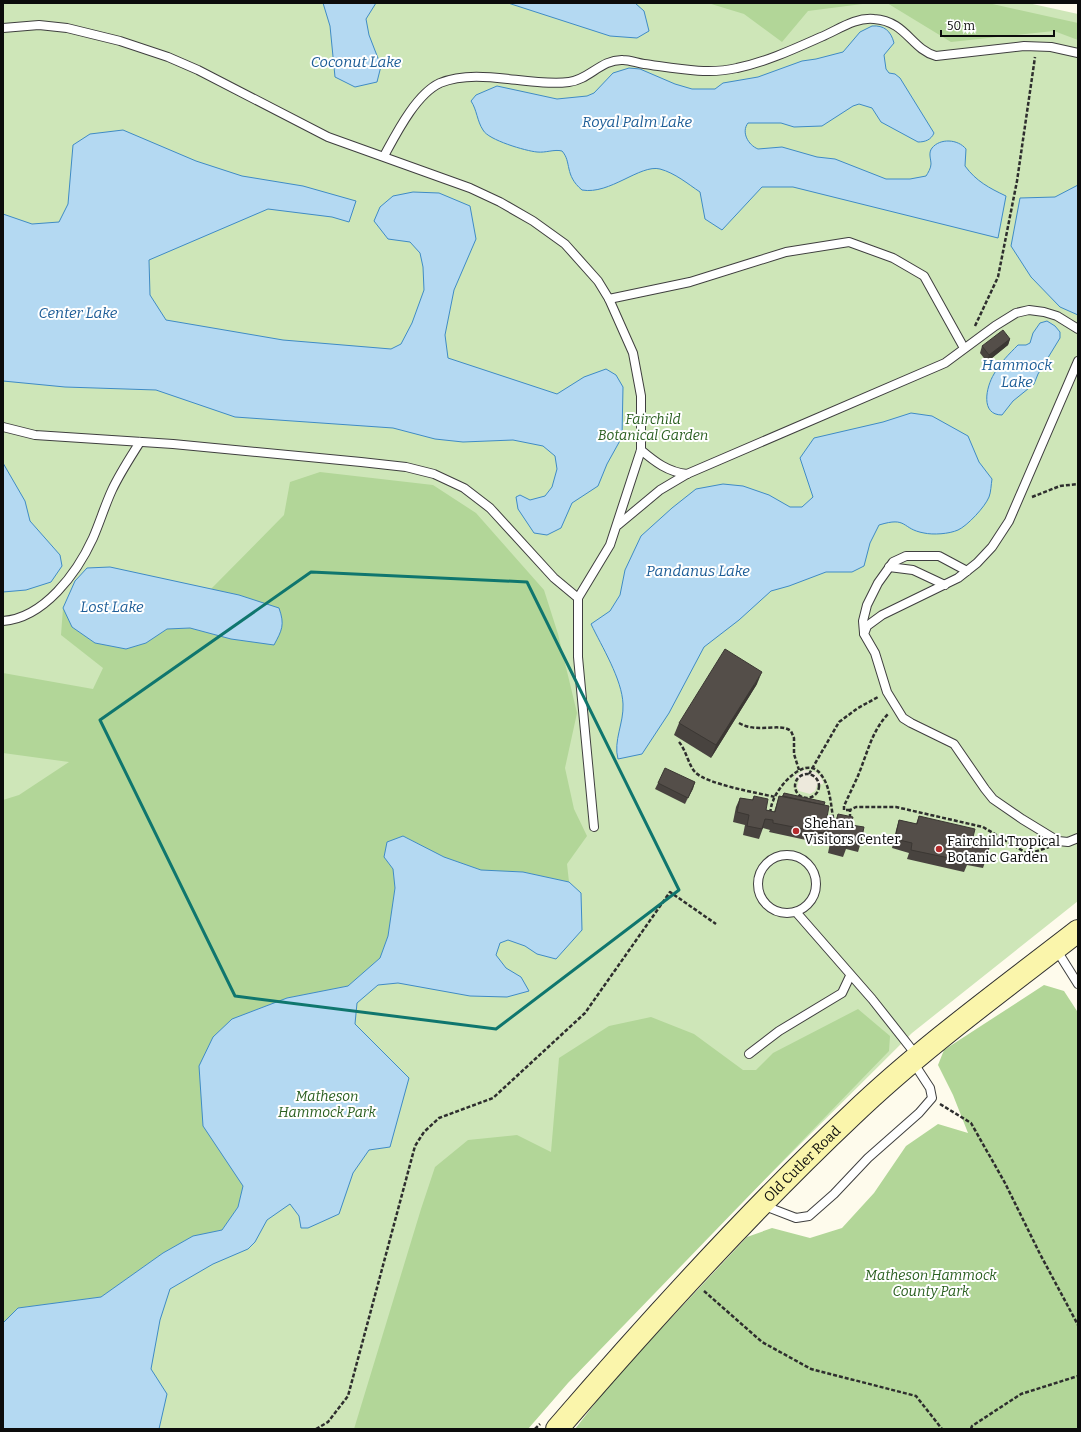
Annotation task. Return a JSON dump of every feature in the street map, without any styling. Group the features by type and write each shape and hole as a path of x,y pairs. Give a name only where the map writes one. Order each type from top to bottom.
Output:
{"main road":[{"name":"Old Cutler Road","path":"557,1429 691,1279 761,1205 853,1114 915,1059 1078,931"}],"lane":[{"path":"384,156 395,135 428,90 440,83 455,79 482,78 535,82 567,82 575,81 605,63 621,60 690,69 735,69 769,59 842,27 869,19 881,20 898,27 926,52 936,56 1024,46 1060,48 1078,53"},
{"path":"3,28 26,25 52,26 84,32 137,46 198,70 322,134 470,188 533,221 565,244 598,281 609,299 625,332 634,360 641,396 641,450 618,525 610,545 578,598 578,657 594,827"},
{"path":"609,299 690,282 786,252 849,242 893,258 924,276 964,348"},
{"path":"618,525 660,490 687,474 945,363 1009,316 1023,311 1039,310 1051,314 1078,329"},
{"path":"864,634 867,626 882,615 945,585 967,571 992,547 1000,537 1009,521 1047,437 1078,361"},
{"path":"3,427 35,435 172,444 396,466 442,477 464,488 490,508 554,578 578,598"},
{"path":"3,621 18,619 40,608 66,580 87,549 112,491 140,442"},
{"path":"641,450 661,466 678,473 687,474"},
{"path":"967,571 939,556 906,556 893,562 878,583 867,605 863,621 864,634 875,653 887,692 896,708 906,721 954,744 985,789 993,798 1022,819 1058,841 1068,842 1078,838"},
{"path":"889,567 913,570 945,585"},
{"path":"785,855 797,857 808,864 815,875 816,888 812,900 808,906 796,912 787,914 778,912 763,902 758,893 757,884 759,875 763,867 773,858 785,855"},
{"path":"761,1205 796,1218 809,1216 834,1194 879,1148 919,1113 932,1098 930,1088 915,1059 872,1000 796,912"},
{"path":"1055,949 1078,984"},
{"path":"749,1054 778,1031 842,993 850,976"}],"path":[{"path":"964,348 998,276 1017,181 1036,46"},
{"path":"1016,503 1060,486 1078,484"},
{"path":"809,774 811,768 839,722 858,708 887,692"},
{"path":"896,708 891,710 877,728 844,806 844,810 850,810 858,807 896,808 983,827 1028,854 1042,850 1058,841"},
{"path":"739,723 748,727 762,729 782,727 791,731 794,738 794,754 799,770"},
{"path":"679,742 687,755 694,772 699,776 775,797"},
{"path":"768,819 775,797 782,785 799,770 811,768 818,771 824,780 834,823"},
{"path":"809,774 817,779 818,790 813,796 804,799 796,791 795,783 799,776 809,774"},
{"path":"850,810 850,821"},
{"path":"316,1429 328,1422 348,1396 415,1146 424,1132 439,1118 493,1098 585,1013 670,892 716,924"},
{"path":"932,1098 971,1123 1004,1183 1078,1326"},
{"path":"691,1279 762,1342 811,1368 916,1396 942,1429"},
{"path":"970,1429 972,1426 1021,1394 1078,1376"}],"highlighted area":[{"path":"311,572 527,582 679,890 496,1029 235,996 100,720"}],"green space":[{"name":"Fairchild Botanical Garden","path":"3,3 1028,3 1078,14 1078,901 912,1033 514,1429 3,1429"},
{"path":"708,3 870,3 808,11 782,42 744,14"},
{"path":"887,3 988,3 1078,23 1078,40 1054,31 951,42"},
{"path":"320,472 433,485 476,513 544,590 558,634 577,713 565,768 574,809 587,836 567,864 569,882 523,872 481,870 444,857 403,836 384,857 393,869 395,888 388,936 380,958 348,986 287,998 203,1126 243,1186 238,1207 222,1230 193,1237 163,1253 101,1297 18,1308 3,1323 3,800 19,795 69,762 3,753 3,673 93,689 103,668 61,635 63,608 72,627 95,643 126,649 146,643 167,629 190,628 231,639 239,595 211,589 284,515 290,482"},
{"name":"Matheson Hammock County Park","path":"1044,985 1064,991 1077,1011 1078,1429 575,1429 614,1379 747,1237 772,1228 810,1238 842,1228 874,1193 906,1146 938,1124 968,1133 953,1095 938,1065 944,1050"},
{"path":"858,1009 890,1036 889,1051 568,1383 528,1429 354,1429 435,1167 468,1140 517,1135 551,1152 559,1058 609,1026 651,1017 694,1034 743,1070 756,1070 773,1053"}],"shaded area":[{"path":"804,770 815,772 820,776 823,782 823,784 817,785 815,791 810,794 799,791 797,787 799,780 794,777"}],"water":[{"name":"Coconut Lake","path":"323,3 376,3 366,19 369,35 381,66 377,82 355,87 335,77 330,26"},
{"path":"508,3 635,3 644,11 649,31 637,38 610,36"},
{"name":"Royal Palm Lake","path":"872,26 883,28 891,35 894,43 884,55 886,69 889,73 895,74 900,78 934,133 929,139 918,142 881,122 872,108 859,104 853,106 822,126 794,127 781,123 748,123 745,134 751,145 758,149 782,147 817,157 835,159 886,179 910,179 926,176 931,166 931,150 935,145 944,141 958,143 966,149 965,166 969,171 983,184 1006,196 998,238 793,187 762,187 722,230 705,219 700,192 676,176 660,169 643,171 603,188 582,190 570,174 567,160 562,151 532,151 492,138 486,134 481,127 475,108 471,101 476,95 497,86 557,99 587,96 594,93 613,73 629,68 640,69 675,84 692,89 715,89 723,83 758,77 802,61 843,52 860,32"},
{"name":"Center Lake","path":"123,130 196,161 242,176 303,186 356,201 349,222 332,217 268,209 149,260 150,295 166,320 283,340 391,349 401,344 412,323 424,290 423,267 420,253 410,242 388,239 374,221 380,207 393,196 413,192 439,193 470,206 476,239 454,290 445,335 448,358 557,394 584,377 606,369 616,375 623,387 622,437 607,464 598,486 572,503 561,528 547,535 534,533 518,509 516,497 520,495 530,500 545,496 552,487 557,469 555,456 543,446 513,440 463,442 435,439 393,428 235,417 156,390 65,387 3,381 3,214 32,224 59,222 68,204 73,145 90,134"},
{"path":"1078,185 1078,315 1060,307 1031,277 1011,246 1020,198 1055,197"},
{"name":"Hammock Lake","path":"1047,321 1055,326 1060,332 1060,338 1038,374 1034,384 1013,401 1002,415 995,414 990,410 987,399 991,379 1008,355 1018,345 1026,345 1030,343 1033,333 1040,323"},
{"name":"Pandanus Lake","path":"911,413 932,416 968,436 979,462 992,479 989,497 980,511 962,528 946,533 924,533 911,529 904,524 895,522 879,525 870,543 864,566 852,572 826,572 771,591 739,620 704,647 669,713 642,754 618,759 617,745 623,711 622,694 611,663 591,624 610,611 620,595 625,570 641,536 696,489 723,484 743,486 769,495 790,507 802,507 813,497 800,458 814,438 883,422"},
{"path":"3,463 25,501 30,521 60,555 62,566 51,582 26,590 3,592"},
{"name":"Lost Lake","path":"110,567 239,595 279,608 282,619 281,631 274,645 231,639 190,628 167,629 146,643 126,649 95,643 72,627 63,608 75,581 87,568"},
{"path":"403,836 444,857 481,870 523,872 569,882 581,893 582,930 556,959 537,954 525,946 508,940 500,943 496,955 506,968 521,977 529,991 507,997 470,996 398,983 378,985 357,1003 355,1024 409,1078 390,1147 369,1150 353,1173 339,1214 308,1228 301,1228 299,1216 290,1204 267,1220 255,1242 248,1249 213,1264 170,1289 160,1320 151,1369 167,1394 159,1429 3,1429 3,1323 18,1308 101,1297 163,1253 193,1236 222,1230 238,1207 243,1186 203,1126 199,1066 213,1037 232,1019 287,998 348,986 380,958 388,936 395,888 393,869 384,857 387,842"}],"building":[{"path":"1003,330 1010,339 989,355 982,346"},
{"path":"725,649 762,672 716,745 679,723"},
{"path":"665,768 695,782 688,798 658,783"},
{"path":"784,793 825,802 824,805 783,796"},
{"path":"754,796 768,799 766,810 775,812 779,796 829,806 826,823 835,825 838,814 853,817 851,825 864,827 861,842 848,840 847,847 831,844 833,833 824,831 824,833 773,823 773,820 765,819 762,829 747,826 749,815 737,812 740,798 753,800"},
{"name":"Fairchild Tropical Botanic Garden","path":"919,816 975,829 973,837 991,840 986,859 969,855 968,862 911,850 912,843 895,839 899,820 917,824"}],"place":[{"name":"Shehan Visitors Center","path":"796,831"},
{"name":"Fairchild Tropical Botanic Garden","path":"939,849"}],"park label":[{"name":"Matheson Hammock Park","path":"327,1104"}]}
